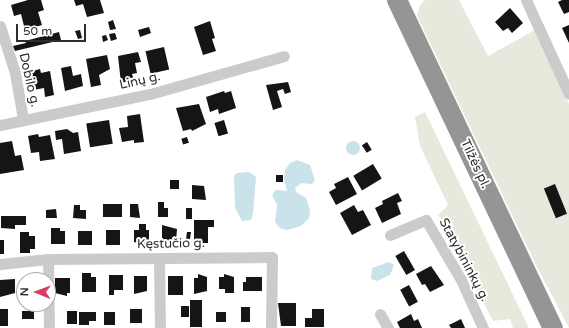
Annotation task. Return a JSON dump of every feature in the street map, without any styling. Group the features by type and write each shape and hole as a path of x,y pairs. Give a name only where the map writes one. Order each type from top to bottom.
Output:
{"highway":[{"name":"Tilžės pl.","path":"403,2 553,328"}],"street":[{"path":"526,0 569,94"},
{"name":"Dobilo g.","path":"0,26 4,48 15,73 23,119"},
{"name":"Linų g.","path":"0,125 23,119 150,94 284,56"},
{"name":"Statybininkų g.","path":"390,235 426,220 461,280 483,328"},
{"name":"Kęstučio g.","path":"0,264 48,259 272,257 271,328"},
{"path":"159,258 160,328"},
{"path":"48,259 49,328"},
{"path":"380,314 388,328"}],"shaded area":[{"path":"425,0 459,0 488,56 535,30 569,104 569,328 536,265 417,16 420,5"},
{"path":"425,112 529,328 513,328 510,319 493,321 438,215 448,205 420,146 415,117"}],"water":[{"path":"353,141 358,143 360,148 358,153 353,155 348,153 346,148 348,143"},
{"path":"297,160 310,165 315,180 312,184 301,183 295,188 296,192 306,198 310,210 309,218 301,226 287,230 280,228 275,222 277,205 272,195 276,190 287,191 284,179 285,170 290,163"},
{"path":"249,172 256,177 253,214 251,220 242,221 235,208 234,176 237,173"},
{"path":"389,262 394,265 390,275 377,281 371,279 372,268"}],"building":[{"path":"28,0 41,0 44,10 38,12 42,25 25,30 21,14 14,16 11,5"},
{"path":"74,0 100,0 104,13 87,17 83,4 76,6"},
{"path":"562,0 569,0 569,12 564,14 558,2"},
{"path":"510,8 523,23 512,33 508,28 503,31 495,22"},
{"path":"113,20 116,29 110,30 108,22"},
{"path":"210,21 215,38 212,39 216,51 203,55 194,27"},
{"path":"569,25 569,43 562,28"},
{"path":"149,27 151,33 140,37 138,30"},
{"path":"80,30 82,38 78,39 75,31"},
{"path":"59,32 61,40 15,51 13,46 26,43 25,41"},
{"path":"115,33 117,39 111,41 109,34"},
{"path":"106,35 108,40 103,42 102,36"},
{"path":"164,47 169,69 151,74 145,51"},
{"path":"138,52 141,62 135,63 137,73 132,74 134,80 121,83 118,56"},
{"path":"107,55 110,69 99,75 101,85 91,87 86,59"},
{"path":"71,66 73,76 81,74 83,86 65,91 61,68"},
{"path":"40,69 41,73 50,71 54,95 45,97 44,88 33,90 29,72"},
{"path":"288,82 291,92 285,94 283,89 277,91 282,107 273,110 266,85"},
{"path":"224,91 225,93 231,91 236,108 219,114 218,109 210,112 206,97"},
{"path":"199,104 206,124 192,131 191,129 183,131 176,108"},
{"path":"140,114 144,142 134,143 134,140 122,142 119,128 128,127 127,116"},
{"path":"109,120 113,144 90,147 86,124"},
{"path":"224,120 228,133 219,136 214,123"},
{"path":"67,129 73,133 78,132 81,151 64,154 62,139 56,140 55,131"},
{"path":"38,134 39,137 50,135 55,159 40,161 39,152 31,153 28,136"},
{"path":"187,137 189,143 183,145 181,139"},
{"path":"12,141 15,156 21,155 24,170 0,174 0,143"},
{"path":"367,142 372,150 367,153 362,145"},
{"path":"373,164 382,179 362,190 353,176"},
{"path":"276,175 283,175 283,182 276,182"},
{"path":"348,177 357,194 336,205 329,192 336,188 334,184"},
{"path":"170,180 179,180 179,189 170,189"},
{"path":"555,184 567,214 556,218 544,188"},
{"path":"192,185 204,186 206,200 192,199"},
{"path":"398,193 402,201 397,203 401,214 382,223 375,208 383,204 382,201"},
{"path":"158,202 164,202 164,208 168,208 168,217 158,217"},
{"path":"103,204 122,204 122,217 103,217"},
{"path":"130,204 138,204 140,218 130,217"},
{"path":"74,205 80,205 80,210 86,210 86,219 73,218"},
{"path":"354,205 358,212 363,210 371,225 352,235 340,213"},
{"path":"186,208 192,208 192,219 186,219"},
{"path":"56,209 57,218 46,218 46,210"},
{"path":"1,216 26,216 26,225 15,225 15,229 1,228"},
{"path":"194,220 214,220 214,227 208,227 208,243 194,243"},
{"path":"139,224 146,224 146,230 149,230 149,242 146,242 146,245 134,242 134,230 139,230"},
{"path":"162,225 177,229 176,242 170,242 170,246 162,246"},
{"path":"51,228 60,228 60,231 65,231 65,244 51,244"},
{"path":"106,230 120,230 120,245 106,245"},
{"path":"78,231 92,231 92,245 78,245"},
{"path":"20,232 29,232 29,236 35,236 35,249 30,249 30,253 20,253"},
{"path":"187,232 191,232 190,239 186,239"},
{"path":"0,240 4,240 4,254 0,254"},
{"path":"404,251 415,270 406,275 395,256"},
{"path":"431,266 444,285 430,292 425,284 422,285 416,274"},
{"path":"82,273 91,273 91,277 96,277 96,292 82,292"},
{"path":"198,274 207,277 207,291 194,294 194,278 198,278"},
{"path":"224,274 234,277 234,293 225,293 225,289 219,289 219,277 224,277"},
{"path":"109,275 123,275 123,290 114,290 114,295 109,295"},
{"path":"134,276 147,276 147,291 134,294"},
{"path":"168,276 183,276 183,295 168,295"},
{"path":"246,277 262,277 262,291 243,291 243,282 246,282"},
{"path":"56,278 70,278 70,293 67,293 67,296 56,293"},
{"path":"15,279 15,293 0,297 0,280"},
{"path":"409,285 418,302 409,306 400,290"},
{"path":"190,300 202,300 202,327 190,327"},
{"path":"278,303 296,303 296,326 281,326"},
{"path":"181,306 189,306 189,317 181,317"},
{"path":"241,307 250,307 250,322 241,322"},
{"path":"0,309 8,309 8,326 0,326"},
{"path":"130,309 142,309 142,323 130,323"},
{"path":"312,309 324,309 324,327 305,327 305,318 312,318"},
{"path":"67,311 77,311 77,324 67,324"},
{"path":"22,312 34,312 34,319 22,319"},
{"path":"79,312 96,312 96,321 89,321 89,325 79,325"},
{"path":"104,312 115,312 115,325 104,325"},
{"path":"216,312 226,312 226,322 216,322"},
{"path":"411,314 414,321 418,319 422,328 400,328 397,322"},
{"path":"461,319 465,328 451,328 449,325"}]}
